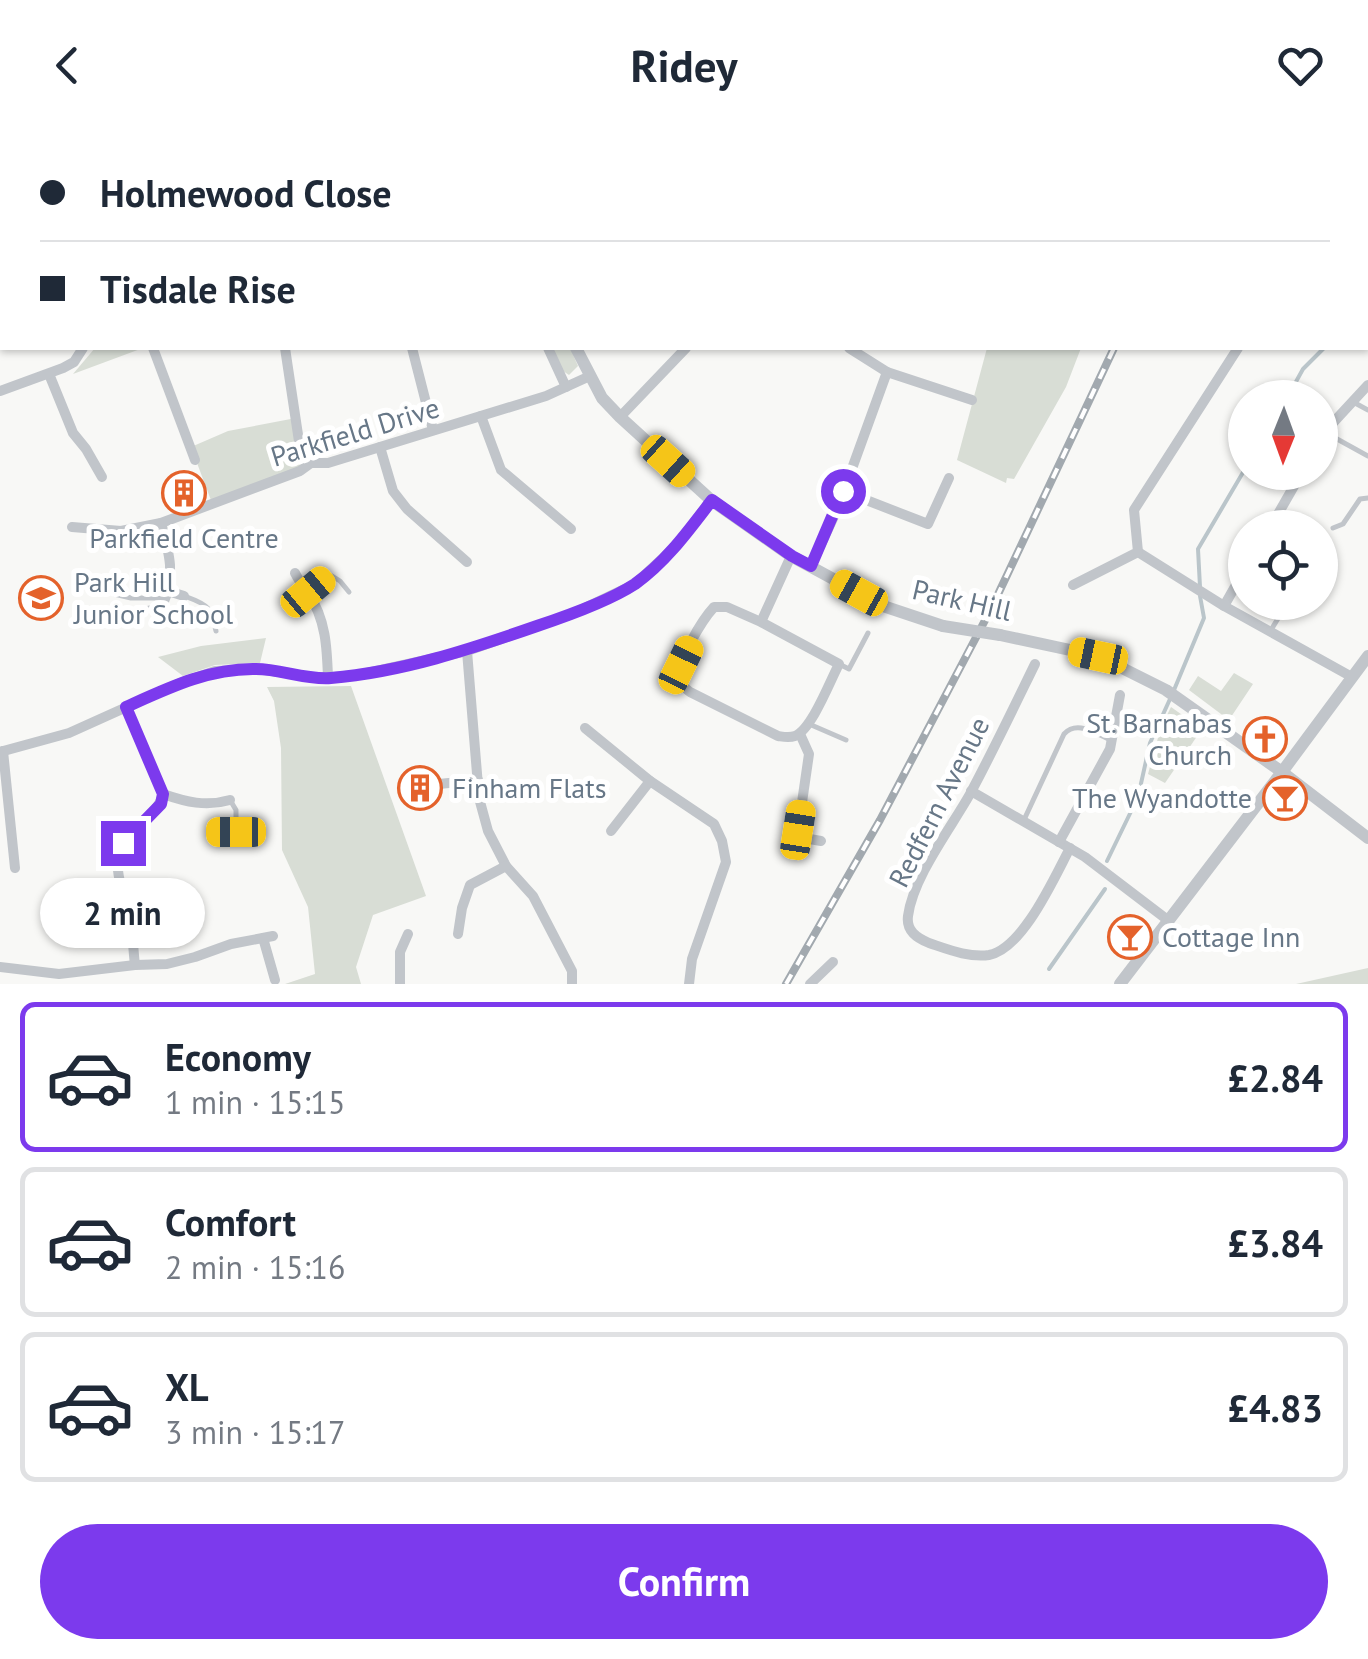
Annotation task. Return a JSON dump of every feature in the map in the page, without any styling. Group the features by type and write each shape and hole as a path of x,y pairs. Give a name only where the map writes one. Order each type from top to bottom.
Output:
{"street":[{"path":"0,390 74,362 82,350"},
{"path":"154,350 196,446 195,460"},
{"path":"285,350 300,448 311,463"},
{"path":"413,350 434,430"},
{"path":"549,350 566,388"},
{"name":"Park Hill","path":"577,350 602,398 620,417 712,500 792,556 883,606 943,626 1098,656 1166,690 1368,838"},
{"path":"620,417 684,350"},
{"path":"852,350 887,372 972,400"},
{"path":"1138,552 1134,510 1237,350"},
{"path":"811,566 887,372"},
{"path":"49,374 73,433 99,472 84,474"},
{"name":"Parkfield Drive","path":"72,526 121,531 161,523 300,471 311,463 328,463 546,396 590,376"},
{"path":"1338,419 1368,385"},
{"path":"481,416 501,470 564,529"},
{"path":"380,447 393,492 459,559"},
{"path":"843,491 928,524 949,478"},
{"path":"15,868 1,751 69,733 216,671 259,669 328,678 358,675 467,651 572,614 634,584 677,545 712,500"},
{"path":"161,523 169,546 171,573 166,598 184,596"},
{"path":"1073,585 1138,552"},
{"path":"1138,552 1224,606 1352,677"},
{"path":"761,622 792,556"},
{"path":"295,573 324,626 328,678"},
{"path":"1224,606 1228,599"},
{"path":"714,607 727,607 761,622 839,664 809,724 791,738 778,736 690,692 680,677 681,665 714,607"},
{"path":"467,651 479,798 488,831 506,866 532,896 572,971 572,984"},
{"path":"1120,984 1368,656"},
{"name":"Redfern Avenue","path":"1035,664 972,791 918,883 908,918 912,932 942,948 983,955 1000,951 1031,916 1064,845"},
{"path":"1064,845 1110,749 1120,695"},
{"path":"126,707 163,794 161,804 130,833 119,854 118,877 130,916 135,965"},
{"path":"586,728 650,781 714,824 722,841 726,862 692,960 688,984"},
{"path":"800,734 809,754 798,830 804,838 821,841"},
{"path":"439,784 478,780"},
{"path":"610,831 650,781"},
{"path":"972,791 1085,856 1169,920"},
{"path":"163,794 192,804 230,800"},
{"path":"458,934 470,885 506,866"},
{"path":"400,984 400,952 408,934"},
{"path":"0,967 59,974 167,964 268,937 275,980"},
{"path":"810,984 833,962"}],"lane":[{"path":"1352,402 1368,410"},
{"path":"1338,443 1368,456"},
{"path":"1338,526 1360,498 1368,498"},
{"path":"308,592 332,576 348,592"},
{"path":"114,594 166,598"},
{"path":"184,596 209,608 216,631"},
{"path":"123,622 166,598"},
{"path":"1270,632 1277,620"},
{"path":"839,664 850,669 868,632"},
{"path":"809,724 846,740"},
{"path":"1023,822 1070,728 1076,726 1112,740"},
{"path":"213,832 236,832 236,810 230,800"}],"shaded area":[{"path":"93,350 138,350 73,374"},
{"path":"554,350 571,350 578,366 569,375 563,371"},
{"path":"986,350 1080,350 1066,387 1014,479 1007,478 1006,483 957,460"},
{"path":"296,418 300,448 311,463 212,503 191,447 228,431"},
{"path":"266,638 260,663 215,665 183,676 158,657 201,646"},
{"path":"1234,673 1253,684 1229,720 1189,690 1198,676 1221,691"},
{"path":"351,686 426,896 373,915 356,967 361,984 285,984 315,974 308,907 282,850 281,748 274,701 267,687"},
{"path":"1171,707 1202,729 1165,783 1148,774"},
{"path":"1368,968 1368,984 1296,984"}],"waterway":[{"path":"1297,380 1322,350"},
{"path":"1200,587 1198,549 1233,490"},
{"path":"1174,690 1204,618 1200,596"},
{"path":"1107,861 1138,797 1150,743 1170,699"},
{"path":"1049,969 1105,889"}],"railway":[{"path":"786,984 880,820 992,607 1113,350"}],"place":[{"name":"Parkfield Centre","path":"184,493"},
{"name":"Park Hill Junior School","path":"41,598"},
{"name":"St. Barnabas Church","path":"1265,739"},
{"name":"Finham Flats","path":"420,788"},
{"name":"The Wyandotte","path":"1285,798"},
{"name":"Cottage Inn","path":"1130,937"}],"route":[{"path":"123,843 161,804 163,794 126,707 216,671 259,669 318,678 358,675 467,651 572,614 634,584 677,545 712,500 811,566 843,491"}]}
